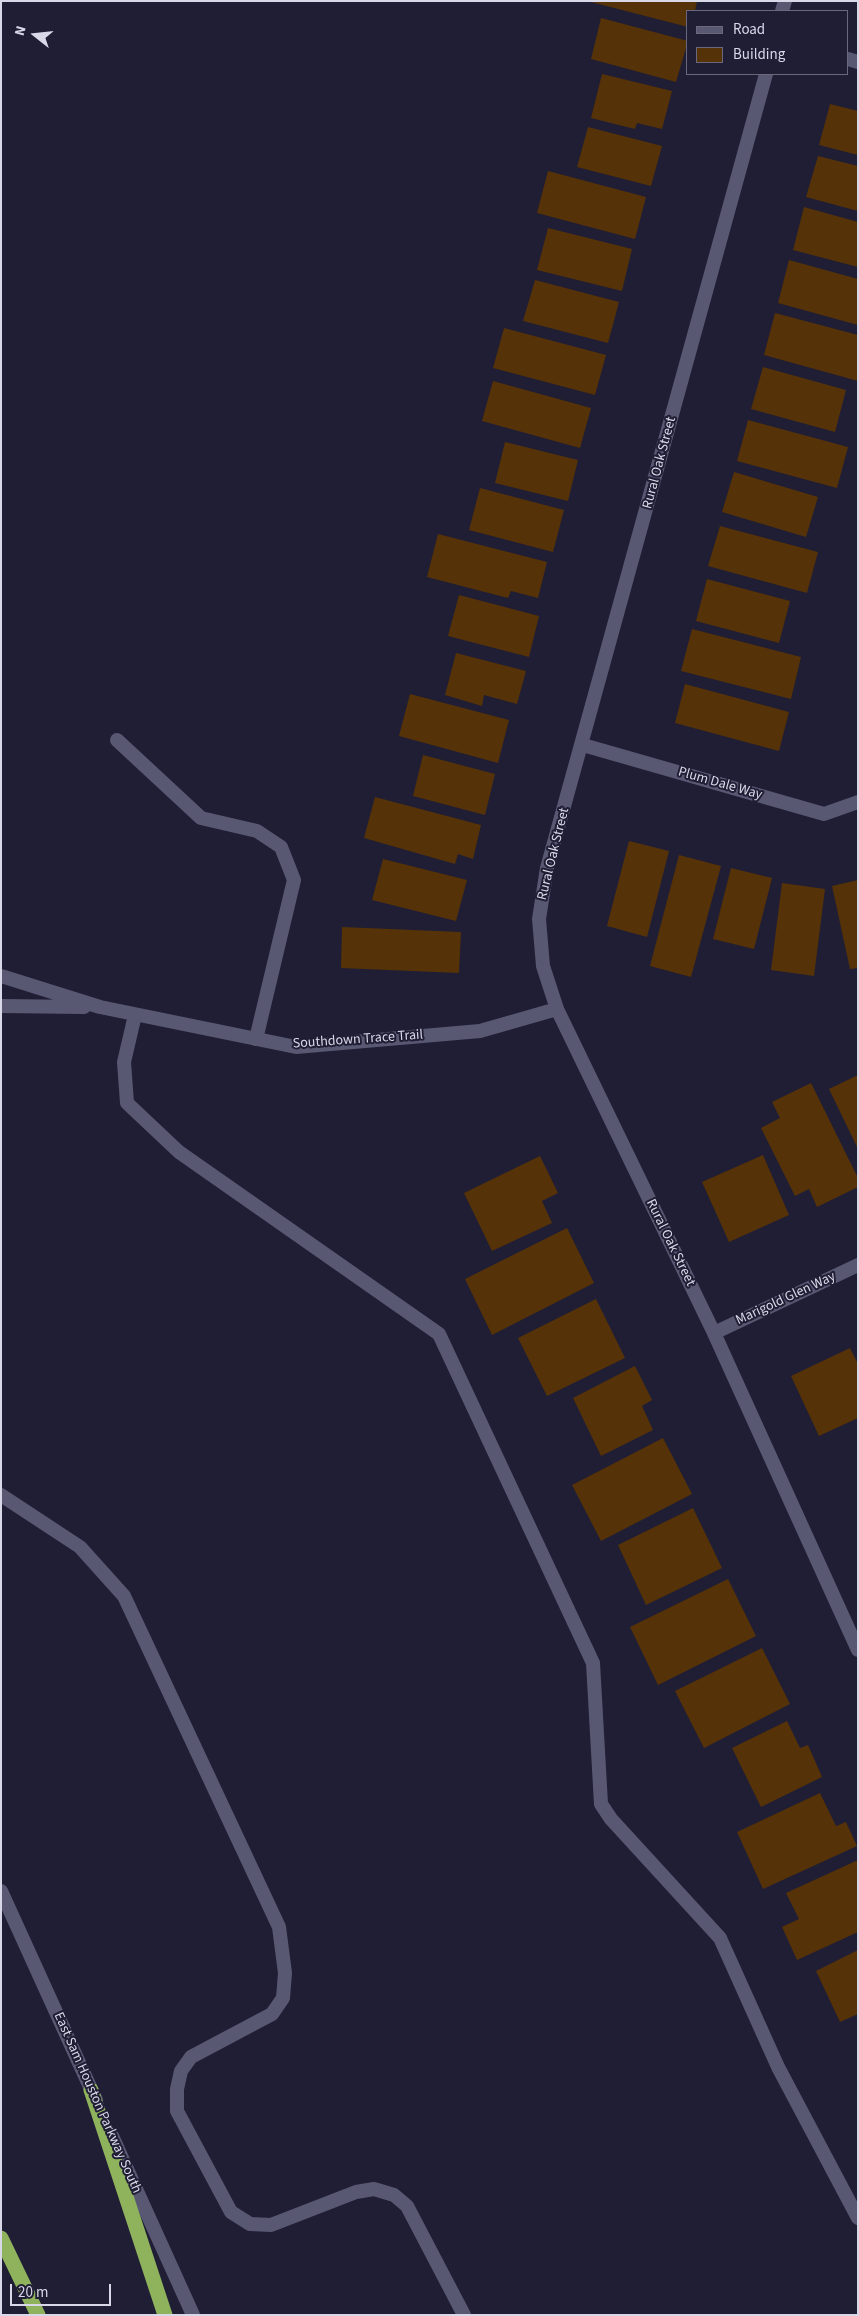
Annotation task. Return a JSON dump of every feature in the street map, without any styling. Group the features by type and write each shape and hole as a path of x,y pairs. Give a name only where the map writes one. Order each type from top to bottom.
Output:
{"highway":[{"path":"91,2090 165,2315"},
{"path":"1,2238 38,2315"}],"street":[{"name":"Rural Oak Street","path":"766,75 583,745 547,868 538,919 543,966 556,1009 714,1334 858,1650"},
{"path":"117,740 201,818 257,831 281,847 294,880 256,1039"},
{"name":"Plum Dale Way","path":"583,745 824,814 858,802"},
{"name":"Southdown Trace Trail","path":"1,976 100,1007 296,1047 480,1031 556,1009"},
{"name":"Southdown Trace Trail","path":"1,1006 100,1007"},
{"path":"135,1015 124,1062 127,1103 179,1152 439,1334 593,1663 601,1804 611,1819 720,1938 778,2067 858,2218"},
{"name":"Marigold Glen Way","path":"714,1334 858,1265"},
{"path":"1,1495 80,1547 124,1596 279,1927 285,1973 283,1998 272,2014 191,2057 181,2070 177,2089 177,2111 231,2212 250,2224 271,2226 356,2192 374,2189 394,2195 406,2206 464,2315"},
{"name":"East Sam Houston Parkway South","path":"1,1891 194,2315"}],"building":[{"path":"697,1 695,10 686,10 686,26 591,2"},
{"path":"601,18 686,40 686,48 676,82 591,59"},
{"path":"602,74 672,91 662,129 637,123 635,129 591,118"},
{"path":"830,104 858,111 858,155 819,145"},
{"path":"588,127 662,146 651,186 577,167"},
{"path":"818,156 858,166 858,211 806,197"},
{"path":"548,171 646,197 635,239 537,213"},
{"path":"804,207 858,222 858,267 793,250"},
{"path":"548,228 632,249 622,291 537,270"},
{"path":"789,260 858,279 858,325 778,303"},
{"path":"535,280 619,302 608,343 523,321"},
{"path":"775,313 858,335 858,381 764,355"},
{"path":"504,328 606,355 595,395 493,368"},
{"path":"763,367 846,390 835,432 751,409"},
{"path":"493,381 591,408 580,448 482,421"},
{"path":"748,420 848,447 837,488 737,461"},
{"path":"505,442 578,460 568,501 495,483"},
{"path":"734,472 818,497 806,537 722,512"},
{"path":"480,488 564,510 553,552 469,530"},
{"path":"720,526 818,552 807,593 708,566"},
{"path":"438,534 547,562 538,598 511,591 508,598 427,577"},
{"path":"707,579 790,601 779,643 696,621"},
{"path":"459,595 539,616 529,657 448,636"},
{"path":"692,629 801,657 791,699 681,671"},
{"path":"456,653 526,671 517,704 484,695 482,706 445,695"},
{"path":"685,684 789,712 779,751 675,723"},
{"path":"410,694 509,720 498,763 399,736"},
{"path":"423,755 495,774 485,815 413,796"},
{"path":"375,797 481,825 473,859 458,854 455,864 364,838"},
{"path":"629,841 669,851 647,937 607,926"},
{"path":"679,855 721,866 691,977 650,966"},
{"path":"383,859 467,880 456,921 372,900"},
{"path":"731,868 772,878 754,949 713,939"},
{"path":"858,880 858,968 850,969 832,886"},
{"path":"782,883 825,889 814,976 771,970"},
{"path":"342,927 461,932 459,973 341,968"},
{"path":"858,1075 858,1149 829,1089"},
{"path":"811,1083 858,1178 858,1187 817,1207 809,1189 795,1196 761,1128 780,1118 772,1102"},
{"path":"763,1155 789,1215 729,1242 702,1182"},
{"path":"540,1156 558,1193 542,1201 552,1223 492,1251 464,1193"},
{"path":"567,1228 594,1283 492,1335 465,1279"},
{"path":"596,1299 625,1358 547,1396 518,1338"},
{"path":"850,1348 858,1364 858,1418 819,1436 791,1376"},
{"path":"635,1366 652,1400 642,1406 653,1430 601,1456 573,1398"},
{"path":"663,1438 692,1494 601,1541 572,1485"},
{"path":"693,1508 722,1568 646,1605 618,1545"},
{"path":"728,1579 756,1636 658,1685 630,1627"},
{"path":"762,1648 790,1704 704,1748 675,1691"},
{"path":"787,1721 800,1748 808,1745 822,1777 761,1807 732,1748"},
{"path":"820,1793 836,1826 846,1822 857,1846 763,1889 737,1832"},
{"path":"858,1860 858,1932 797,1960 782,1927 799,1919 786,1893"},
{"path":"858,1950 858,2014 840,2022 816,1971"}]}
